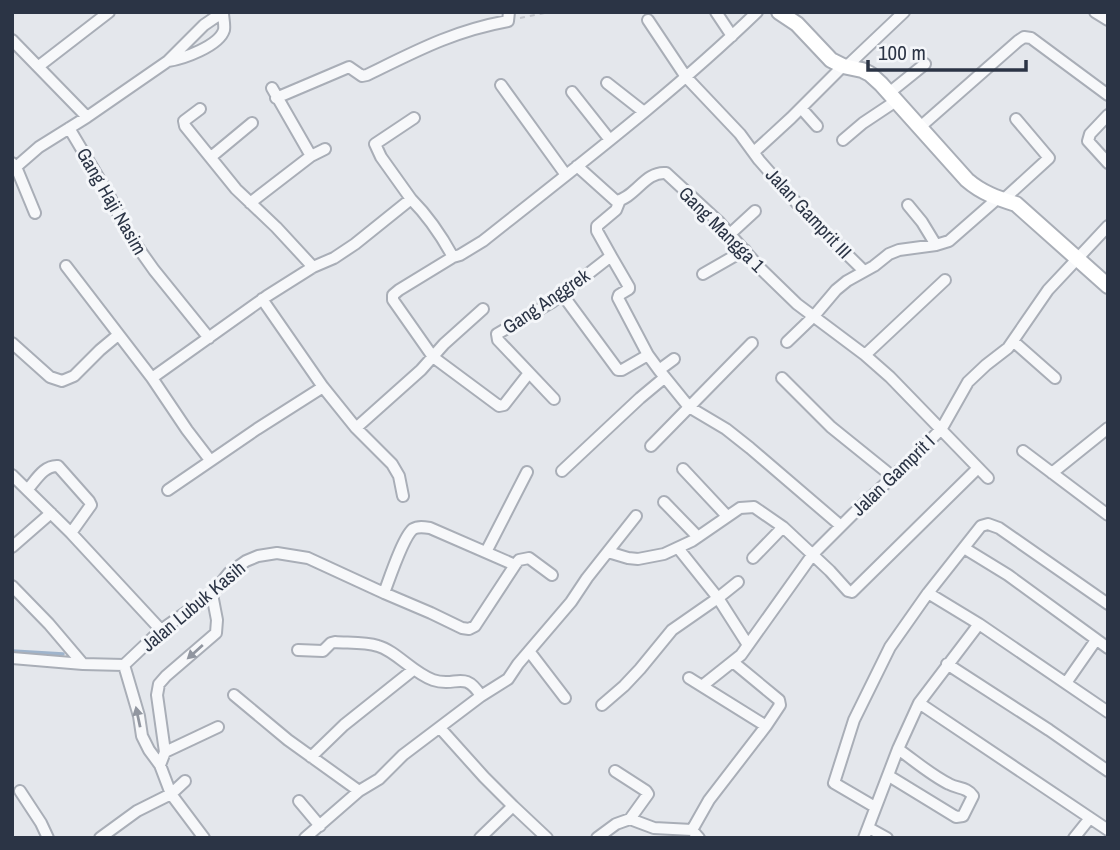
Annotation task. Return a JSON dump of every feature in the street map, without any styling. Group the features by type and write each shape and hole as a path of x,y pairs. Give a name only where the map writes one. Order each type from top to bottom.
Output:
{"street":[{"path":"38,66 109,12"},
{"path":"35,213 14,165 168,61 204,25 223,12 223,31 215,42 184,58 168,61"},
{"path":"716,12 732,36"},
{"path":"529,373 504,405 499,406 433,357 393,300 393,295 483,241 644,113 757,12"},
{"path":"779,12 797,24 831,60 844,67 870,74 967,180 978,189 1016,204 1108,286"},
{"name":"Jalan Gamprit III","path":"864,271 809,218 754,152 904,12"},
{"path":"1095,12 1108,20"},
{"path":"311,156 274,93 349,67 362,76 368,75 444,38 508,16"},
{"path":"648,20 686,77 754,152"},
{"path":"919,128 1024,37 1031,38 1108,95"},
{"path":"12,40 87,117"},
{"path":"843,139 925,64"},
{"path":"607,83 644,113"},
{"path":"501,85 566,175"},
{"path":"572,92 610,140"},
{"path":"801,108 817,126"},
{"path":"200,109 184,121 184,124 236,189 313,267"},
{"path":"1108,115 1090,134 1088,141 1108,163"},
{"path":"414,118 375,144 381,157 411,199 424,212 453,257"},
{"path":"787,342 847,281 899,250 936,246 953,239 1049,158 1016,119"},
{"path":"211,157 252,123"},
{"name":"Gang Haji Nasim","path":"69,128 110,197 127,232 209,338"},
{"path":"250,202 311,156 325,149"},
{"path":"577,166 613,200 620,200"},
{"name":"Gang Mangga 1","path":"620,200 625,199 652,176 666,173 719,222 797,304 866,355 899,385 988,478"},
{"path":"152,378 262,299 355,244 411,199"},
{"name":"Gang Anggrek","path":"554,399 498,340 497,334 562,294 611,256 597,231 597,226 616,210 620,200"},
{"path":"908,205 936,246"},
{"path":"730,234 755,211"},
{"name":"Jalan Gamprit I","path":"702,685 733,662 748,645 813,554 942,428 968,382 1008,348 1048,290 1108,226"},
{"path":"703,274 745,250"},
{"path":"611,256 629,287 618,298 648,355 689,407 726,429 841,526"},
{"path":"66,266 152,378 210,460"},
{"path":"866,355 945,280"},
{"path":"562,294 618,370 648,355"},
{"path":"262,299 323,387 356,428 392,464 399,476 403,496"},
{"path":"356,428 421,370 444,344 482,309"},
{"path":"12,343 50,377 62,381 74,376 118,335"},
{"path":"1013,341 1055,378"},
{"path":"651,446 752,343"},
{"path":"562,471 640,398 674,359"},
{"path":"782,378 831,427 893,477"},
{"path":"169,491 210,460 323,387"},
{"path":"1052,473 1108,428"},
{"path":"1023,451 1108,515"},
{"path":"27,489 47,468 58,466 91,505 71,533"},
{"path":"608,552 638,559 664,554 698,537 740,508 754,507 783,527 848,591 854,591 978,468"},
{"path":"683,470 727,516"},
{"path":"486,552 527,472"},
{"path":"12,475 71,533 161,631"},
{"path":"664,502 698,537"},
{"path":"12,547 51,513"},
{"path":"305,838 359,791 379,779 403,755 508,679 636,516"},
{"path":"875,807 834,783 854,720 890,647 981,526 993,525 1108,604"},
{"path":"384,593 407,536 414,528 421,526 430,527 515,565 519,560 529,558 552,575"},
{"path":"753,558 783,527"},
{"path":"678,548 718,598 748,645"},
{"path":"964,548 1008,575 1108,648"},
{"name":"Jalan Lubuk Kasih","path":"124,665 161,631 212,594 229,573 258,556 276,554 308,558 469,629 475,626 515,565"},
{"path":"602,705 640,669 672,630 738,582"},
{"path":"12,586 83,664"},
{"path":"928,593 979,624 1108,712"},
{"path":"160,765 165,752 157,695 159,684 216,633 217,620 212,594"},
{"path":"887,838 867,833 898,749 919,703 979,624"},
{"path":"1066,683 1096,640"},
{"path":"298,650 323,651 335,642 380,646 413,670 434,680 467,682 475,686 481,696"},
{"path":"529,651 565,698"},
{"path":"12,658 124,665 142,736 160,765 171,794 204,838"},
{"path":"630,819 654,828 696,834 709,800 778,710 779,700 733,662"},
{"path":"947,664 1108,771"},
{"path":"311,757 344,725 413,670"},
{"path":"689,677 766,726"},
{"path":"234,695 288,740 359,791"},
{"path":"919,703 1108,830"},
{"path":"165,752 218,727"},
{"path":"440,728 484,777 547,838"},
{"path":"889,776 956,817 963,816 973,796 968,790 950,785 898,749"},
{"path":"597,838 616,824 630,819 648,794 615,771"},
{"path":"100,838 137,811 171,794 185,781"},
{"path":"20,791 41,822 48,838"},
{"path":"299,802 320,826"},
{"path":"481,838 513,806"},
{"path":"1074,838 1090,818"}],"path":[{"path":"508,16 550,12"}],"waterway":[{"path":"12,651 63,654"}]}
